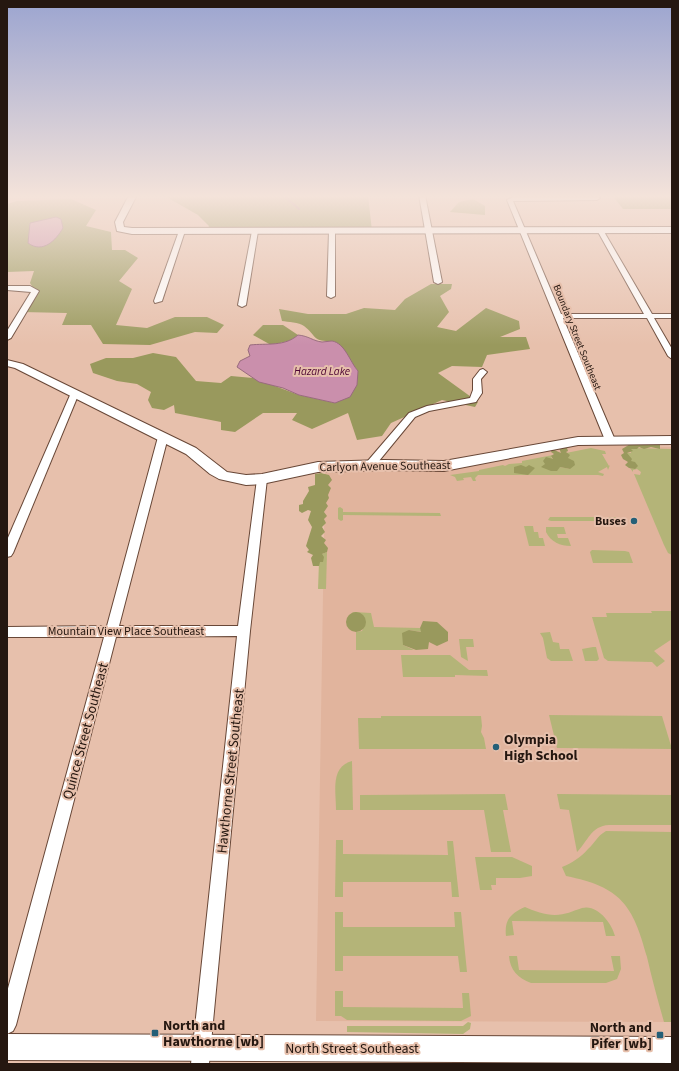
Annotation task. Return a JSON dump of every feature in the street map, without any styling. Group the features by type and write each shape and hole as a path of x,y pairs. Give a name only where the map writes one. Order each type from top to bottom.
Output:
{"street":[{"path":"158,301 177,245"},
{"path":"242,305 253,245"},
{"path":"331,296 332,245"},
{"path":"431,245 438,282"},
{"name":"Boundary Street Southeast","path":"529,245 610,440"},
{"path":"609,245 672,356"},
{"path":"7,288 30,288 35,291 7,338"},
{"path":"559,316 672,316"},
{"name":"Carlyon Avenue Southeast","path":"7,363 19,366 191,451 211,468 224,476 246,480 262,479 305,469 370,465 437,466 459,464 572,442 610,440 672,440"},
{"path":"370,465 412,415 427,409 473,400 477,396 478,391 477,379 483,372"},
{"path":"7,553 75,393"},
{"name":"Quince Street Southeast","path":"7,1025 163,437"},
{"name":"Hawthorne Street Southeast","path":"201,1056 244,631 262,479"},
{"name":"Mountain View Place Southeast","path":"7,632 244,631"},
{"name":"North Street Southeast","path":"7,1047 201,1056 612,1057 672,1050"}],"shaded area":[{"path":"7,245 112,245 112,250 125,250 138,258 119,281 132,289 116,325 147,328 175,317 207,317 224,325 217,333 195,332 150,345 103,344 91,325 62,325 67,313 22,312 35,291 30,283 34,271 7,272"},
{"path":"431,284 452,284 451,289 440,296 449,312 437,327 456,331 486,308 519,321 520,329 500,337 526,337 530,349 487,355 482,367 452,366 438,373 478,402 475,407 442,400 391,423 382,436 357,440 348,413 312,429 292,420 297,413 263,413 235,432 221,430 221,422 175,413 174,405 164,410 152,408 148,400 151,392 137,384 117,381 93,373 90,364 106,358 133,358 153,353 176,357 196,381 221,383 231,376 253,378 299,395 335,403 352,390 356,383 358,371 333,341 318,339 302,325 282,321 279,309 308,314 346,314 364,308 395,310 405,299"},
{"path":"263,325 283,325 298,335 293,340 271,345 253,335"},
{"name":"Olympia High School","path":"590,441 634,446 672,447 672,1022 316,1021 325,473 457,466"},
{"path":"645,442 650,445 652,442 656,442 660,445 660,449 651,447 644,449 639,447 637,449 631,449 633,451 627,453 632,459 631,461 635,462 638,466 635,469 629,468 625,465 628,462 623,459 621,455 624,453 622,449 632,443 637,445"},
{"path":"559,448 567,448 568,451 566,452 570,455 568,458 574,461 575,465 570,469 560,467 557,471 551,471 541,467 545,464 543,461 546,457 553,459 551,456 554,454 551,452 552,449 561,453"},
{"path":"521,465 526,467 529,465 535,468 528,475 514,473 514,467"},
{"path":"321,473 329,475 332,480 328,485 331,488 328,495 329,498 326,503 328,506 324,512 327,516 324,519 326,523 322,527 325,532 321,536 326,540 324,543 328,548 327,552 322,554 324,557 323,562 320,562 319,566 313,566 311,558 313,555 307,552 309,550 306,546 312,527 308,520 311,511 308,510 302,513 299,511 299,505 303,504 303,501 309,491 308,487 315,485 315,474"},
{"path":"356,612 363,615 366,622 363,629 356,632 349,629 346,622 349,615"},
{"path":"423,621 437,622 448,632 448,641 437,646 429,642 428,649 416,650 403,645 402,633 409,630 421,632 420,628"}],"green space":[{"path":"591,448 605,451 606,454 602,454 609,466 610,465 608,470 607,467 598,472 604,474 603,476 478,475 475,478 476,481 473,481 471,477 463,478 464,480 457,481 455,477 450,475 522,463 522,461 553,455 551,457 560,467 570,469 568,458 569,455 566,453"},
{"path":"630,448 672,449 672,555 668,553 664,545 634,474 640,475 641,472 637,469 633,470 633,472 630,468 635,469 626,453 631,453"},
{"path":"340,507 343,509 343,512 440,513 441,516 343,515 343,520 341,521 338,519 338,508"},
{"path":"550,517 616,517 617,521 607,521 605,519 602,520 604,521 551,521 548,520"},
{"path":"524,526 533,526 534,532 538,532 539,538 543,538 545,546 529,546"},
{"path":"546,527 564,527 566,534 557,534 558,538 568,538 571,546 553,541 546,532"},
{"path":"592,550 629,552 633,563 593,563 590,552"},
{"path":"327,552 326,589 318,589 319,562 322,554"},
{"path":"672,609 672,639 654,651 665,661 657,667 652,662 608,661 604,658 592,617 607,617 606,613 652,613 651,611 671,611"},
{"path":"352,613 371,613 374,627 420,628 422,632 409,630 403,645 414,650 356,650 356,632 362,631 365,621 362,616"},
{"path":"550,632 553,642 559,643 560,649 569,649 573,661 551,661 547,658 543,638 540,633"},
{"path":"459,639 473,639 474,647 466,647 468,661 461,657"},
{"path":"596,647 599,659 597,661 585,661 582,649"},
{"path":"401,655 450,655 469,670 487,670 488,676 455,675 455,677 403,677"},
{"path":"549,715 662,716 672,749 557,748"},
{"path":"381,716 481,716 481,732 486,749 359,749 358,718 381,718"},
{"path":"352,761 353,810 336,810 335,788 337,774 345,764"},
{"path":"505,794 508,810 503,810 511,852 491,852 484,810 360,810 360,795"},
{"path":"557,794 672,795 672,825 603,826 598,828 590,835 577,852 569,810 560,809"},
{"path":"606,831 672,832 672,1022 664,1022 642,939 630,911 622,901 600,886 566,876 562,867 573,862"},
{"path":"336,840 343,840 343,854 448,855 447,841 453,841 459,897 452,897 451,882 343,882 343,897 335,897"},
{"path":"475,857 512,857 532,866 532,876 520,878 496,878 496,885 491,885 492,890 480,890"},
{"path":"525,907 555,915 566,914 582,908 593,909 603,916 611,926 615,936 606,936 603,922 512,921 514,935 506,936 507,921 512,915"},
{"path":"335,912 343,912 343,927 455,927 454,912 461,912 467,972 460,972 458,956 343,956 343,971 335,971"},
{"path":"509,956 517,956 519,970 614,971 611,956 620,956 621,969 617,979 606,983 531,983 522,979 516,973 511,965"},
{"path":"335,991 343,991 343,1007 463,1008 462,993 469,993 471,1016 461,1021 347,1020 341,1016 335,1016"},
{"path":"468,1022 471,1023 470,1029 463,1034 347,1032 347,1026 463,1026"}],"water":[{"path":"32,245 46,245 39,247"},
{"name":"Hazard Lake","path":"298,335 322,342 337,342 344,349 358,371 357,385 350,397 335,403 299,395 283,388 259,382 237,367 240,361 250,356 248,350 250,345 281,343 293,339"}],"place":[{"name":"Buses","path":"634,521"},
{"name":"Olympia High School","path":"496,747"},
{"name":"North and Hawthorne [wb]","path":"155,1033"},
{"name":"North and Pifer [wb]","path":"660,1035"}]}
